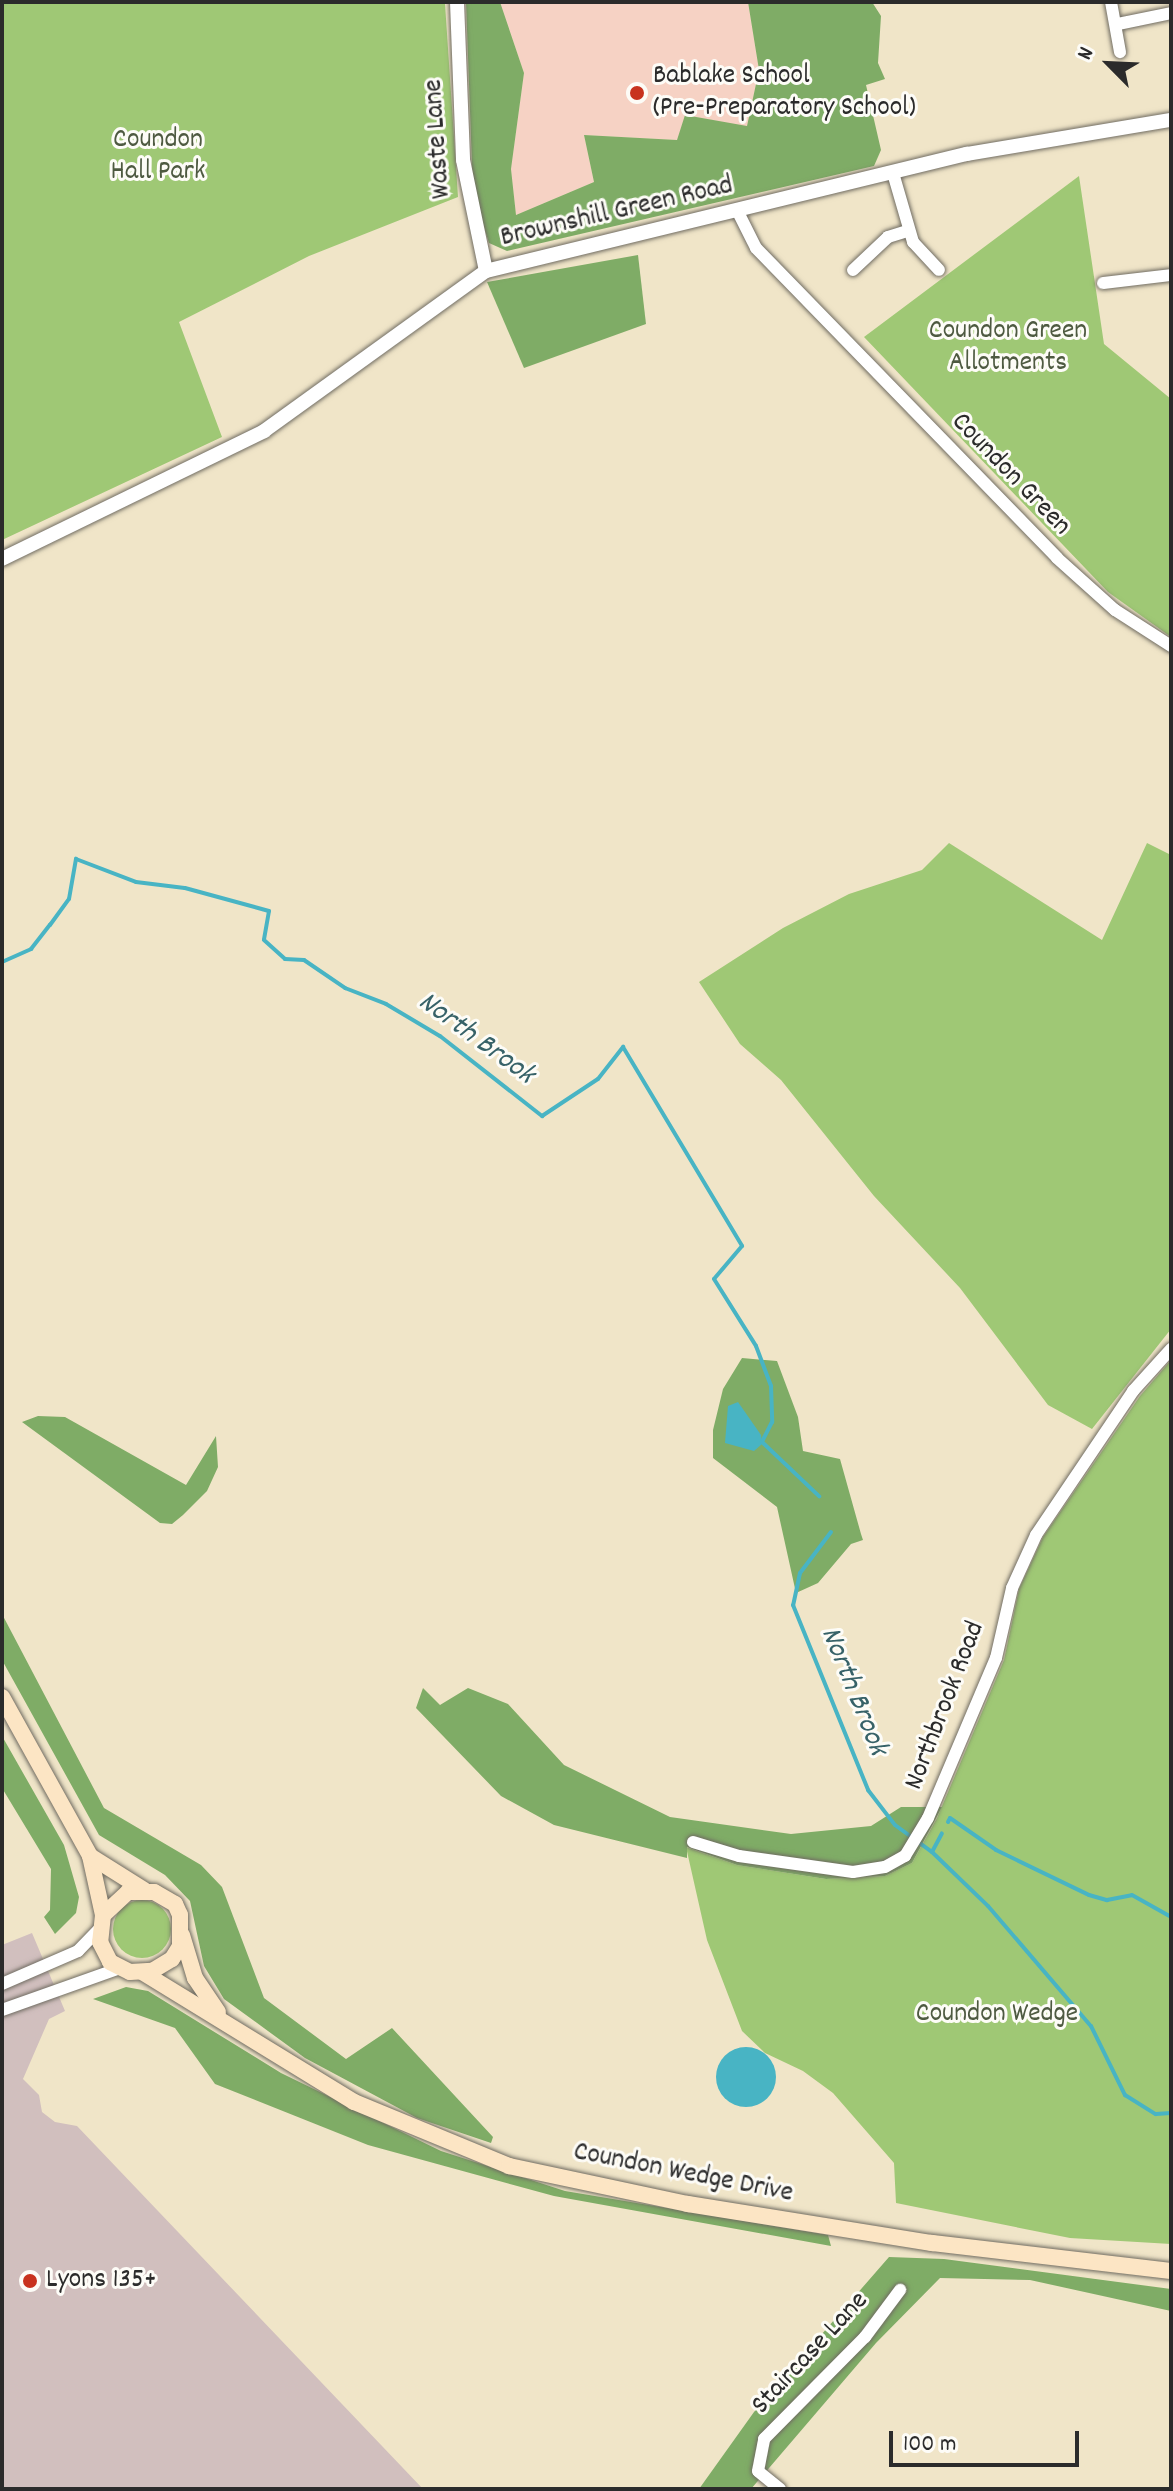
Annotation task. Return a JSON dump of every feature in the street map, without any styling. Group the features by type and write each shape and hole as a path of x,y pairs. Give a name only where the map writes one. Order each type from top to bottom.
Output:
{"main road":[{"name":"Coundon Wedge Drive","path":"2,1697 90,1856 104,1953 120,1968 142,1972 221,2017 279,2060 354,2102 509,2166 688,2204 845,2230 1171,2271"},
{"name":"Coundon Wedge Drive","path":"90,1856 144,1890 175,1904 195,1978 221,2017"},
{"path":"101,1922 117,1897 144,1890"},
{"path":"142,1972 172,1959 182,1935"}],"street":[{"name":"Waste Lane","path":"457,2 468,202 486,271"},
{"path":"1111,2 1118,24 1120,52"},
{"path":"1118,24 1171,13"},
{"name":"Brownshill Green Road","path":"2,559 264,431 486,271 967,154 1171,120"},
{"path":"893,173 908,231 939,270"},
{"name":"Coundon Green","path":"738,212 756,248 1057,558 1115,610 1171,646"},
{"path":"853,270 888,237 908,231"},
{"path":"1103,283 1171,275"},
{"name":"Northbrook Road","path":"693,1842 739,1856 853,1872 885,1867 905,1856 928,1818 996,1658 1012,1588 1036,1535 1133,1391 1171,1349"},
{"path":"2,1984 78,1951 101,1922"},
{"path":"2,2010 120,1968"},
{"name":"Staircase Lane","path":"780,2489 758,2471 764,2439 865,2337 900,2290"}],"shaded area":[{"name":"Bablake School (Pre-Preparatory School)","path":"500,2 748,2 759,70 747,127 686,115 677,140 584,135 594,182 516,215 511,169 524,73"},
{"path":"32,1933 65,2011 49,2019 23,2079 39,2095 42,2112 55,2122 77,2126 423,2489 2,2489 2,1945"}],"green space":[{"name":"Coundon Hall Park","path":"2,2 445,4 458,197 309,256 179,322 222,437 2,540"},
{"path":"466,2 500,2 524,73 511,169 516,215 594,182 584,135 677,140 685,115 747,126 759,70 748,2 872,2 881,16 878,63 885,79 866,85 881,150 874,166 507,251 489,243 473,193"},
{"name":"Coundon Green Allotments","path":"1079,176 1104,344 1171,399 1171,637 1108,592 864,337"},
{"path":"638,255 646,324 524,368 487,282"},
{"path":"949,843 1102,940 1147,843 1171,855 1171,1329 1092,1429 1048,1405 960,1288 874,1196 781,1080 740,1044 699,982 783,928 849,894 922,870"},
{"path":"742,1358 777,1361 798,1417 803,1451 840,1459 863,1540 851,1544 818,1583 796,1593 777,1507 713,1458 713,1430 723,1389"},
{"name":"Coundon Wedge","path":"1171,1360 1171,2244 1070,2238 896,2203 894,2163 833,2093 803,2071 765,2053 742,2031 707,1940 686,1847 737,1865 826,1879 885,1876 912,1863 937,1818 1004,1660 1019,1589 1043,1537 1140,1396"},
{"path":"38,1416 65,1417 186,1485 216,1436 218,1467 207,1491 183,1515 172,1524 160,1523 22,1422"},
{"path":"2,1614 104,1808 201,1865 222,1887 264,1998 346,2059 392,2028 493,2137 491,2143 417,2118 305,2058 224,1999 204,1966 190,1901 165,1875 99,1835 2,1660"},
{"path":"423,1688 440,1705 468,1688 508,1704 564,1765 670,1817 791,1834 871,1826 901,1807 942,1807 912,1863 885,1876 826,1879 737,1865 687,1847 687,1858 554,1825 501,1796 416,1708"},
{"path":"2,1736 64,1845 79,1897 76,1913 55,1934 44,1917 50,1910 51,1869 2,1788"},
{"path":"142,1900 163,1908 171,1929 163,1950 142,1958 121,1950 113,1929 121,1908"},
{"path":"126,1987 148,1991 281,2073 441,2151 565,2191 828,2235 831,2246 554,2196 368,2145 215,2084 175,2028 93,1999"},
{"path":"889,2257 944,2259 1171,2289 1171,2311 1030,2280 940,2278 876,2343 751,2489 699,2489 754,2412"}],"water":[{"path":"738,1402 761,1435 762,1444 754,1451 725,1443 728,1406"},
{"path":"746,2047 758,2049 767,2056 774,2065 774,2089 767,2098 758,2105 746,2107 734,2105 725,2098 718,2089 716,2077 718,2065 725,2056 734,2049"}],"waterway":[{"name":"North Brook","path":"2,962 31,949 69,899 76,859 136,882 185,888 269,911 264,940 285,959 304,960 345,988 386,1004 440,1036 542,1116 598,1079 623,1047 742,1246 714,1279 756,1346 771,1386 772,1422 762,1442 819,1496"},
{"name":"North Brook","path":"831,1532 800,1573 793,1605 868,1790 895,1825 932,1852 988,1906 1091,2026 1125,2095 1156,2114 1171,2113"},
{"name":"North Brook","path":"948,1822 950,1818 996,1850 1089,1895 1107,1900 1132,1895 1171,1917"},
{"name":"North Brook","path":"932,1852 942,1833"}],"place":[{"name":"Bablake School (Pre-Preparatory School)","path":"637,93"},
{"name":"Lyons 135+","path":"30,2281"}]}
